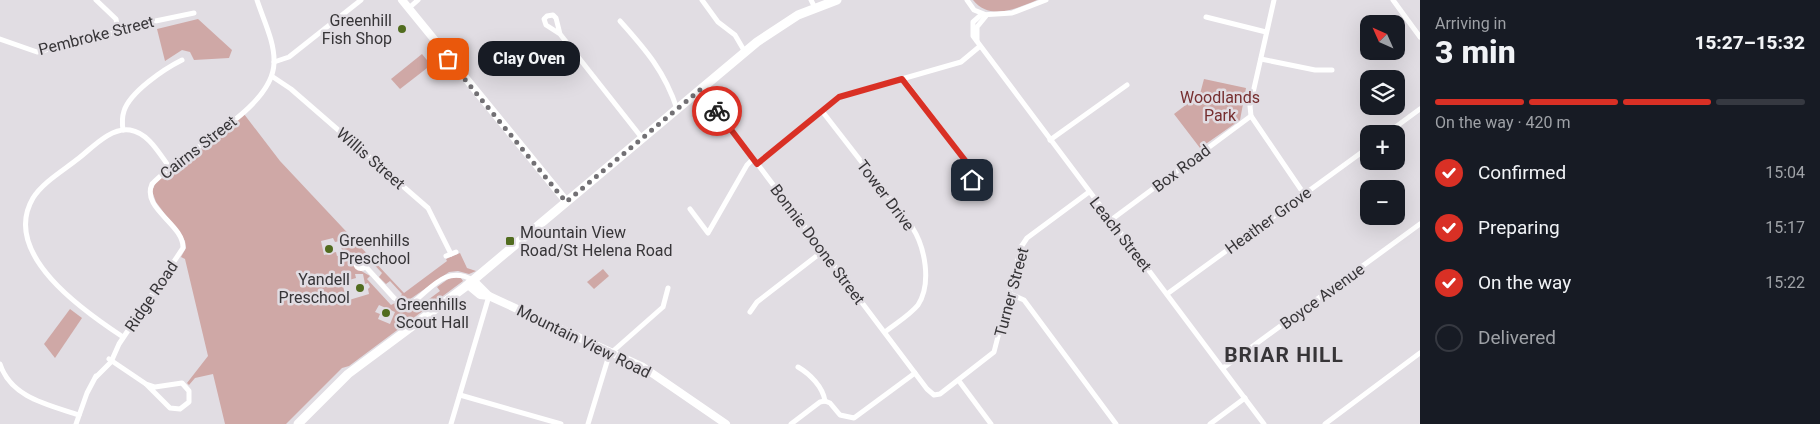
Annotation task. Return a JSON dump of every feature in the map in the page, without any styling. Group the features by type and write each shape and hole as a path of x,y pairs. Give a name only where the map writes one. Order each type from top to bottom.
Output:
{"main road":[{"path":"298,424 348,374 469,281 745,52 813,4 837,0"}],"street":[{"path":"96,0 117,21 118,31"},
{"path":"257,0 274,62 273,77"},
{"path":"274,62 289,57 362,0"},
{"path":"402,0 566,202"},
{"path":"408,8 418,0"},
{"path":"702,0 718,22 735,35 745,52"},
{"path":"967,0 974,10 987,16 1012,13 1046,0"},
{"path":"1274,0 1250,106 1251,116 1304,194"},
{"path":"1393,0 1420,37"},
{"name":"Pembroke Street","path":"0,39 37,52 141,24 194,13"},
{"path":"690,210 708,233 747,165 842,96 960,62 978,46 975,27 987,16"},
{"path":"1206,17 1266,32"},
{"path":"620,21 654,60 666,82 676,109"},
{"path":"560,34 642,138"},
{"name":"Leach Street","path":"978,46 1264,424"},
{"path":"1261,59 1315,70 1332,70"},
{"path":"123,130 123,113 130,99 162,72 182,60"},
{"name":"Cairns Street","path":"183,248 183,242 150,194 152,184 254,104 273,77"},
{"name":"Willis Street","path":"273,77 291,89 426,206 434,217 451,254"},
{"path":"902,79 971,168 972,180"},
{"path":"1050,140 1126,85"},
{"name":"Bonnie Doone Street","path":"701,89 930,393 937,395"},
{"path":"1398,125 1420,109"},
{"name":"Tower Drive","path":"822,111 912,227 923,256 926,277 919,304 885,332"},
{"name":"Box Road","path":"1111,220 1251,116"},
{"path":"123,337 80,308 64,293 32,252 28,242 26,226 31,204 43,186 108,136 123,130 133,130 144,136 170,168"},
{"name":"Heather Grove","path":"1167,294 1360,154"},
{"name":"Turner Street","path":"937,395 994,352 1019,252 1024,242 1089,192"},
{"name":"Boyce Avenue","path":"1223,368 1420,224"},
{"name":"Ridge Road","path":"76,424 87,393 96,377 111,360 123,337 183,248"},
{"path":"750,312 757,302 823,251"},
{"path":"366,266 394,298 405,305 411,304 450,274 459,274 469,281"},
{"name":"Mountain View Road","path":"469,281 489,296 651,372 723,423"},
{"path":"588,424 611,352 663,307 668,288"},
{"path":"1010,294 1024,300 1116,424"},
{"path":"451,424 489,296"},
{"path":"1325,424 1420,353"},
{"path":"111,360 146,384 170,408 180,409 189,402 189,391 182,383 176,382 159,387 146,384"},
{"path":"0,364 7,378 24,394 79,415"},
{"path":"798,367 808,373 824,394 825,401"},
{"path":"791,424 820,402 825,401 830,403 840,415 854,418 915,373"},
{"path":"958,380 991,424"},
{"path":"460,395 561,424"},
{"path":"1210,424 1244,398"}],"green space":[{"path":"973,0 1037,0 1020,7 995,12 987,10"},
{"path":"198,19 232,50 229,58 194,60 190,52 182,50 165,61 157,29"},
{"path":"422,54 431,65 400,89 391,79"},
{"name":"Woodlands Park","path":"1204,79 1246,88 1240,120 1200,148 1174,114 1200,94"},
{"path":"244,114 280,161 404,293 447,261 446,259 460,253 467,268 476,271 469,274 458,271 449,272 406,302 399,298 402,294 390,281 386,284 379,277 382,273 366,256 362,254 356,256 353,263 356,268 370,276 367,279 391,305 395,303 402,307 409,307 413,311 440,291 437,287 451,277 461,278 463,281 349,366 342,368 286,424 225,424 213,374 195,378 189,385 187,383 208,356 185,259 181,257 186,248 185,241 156,202 152,191 156,182","holes":["333,238 335,242 340,241 343,255 337,256 336,252 324,255 321,241","355,274 363,274 365,284 368,283 370,287 368,289 369,294 349,300 347,294 345,294 342,282 356,278","379,305 395,312 390,324 378,319 380,314 375,312"]},
{"path":"603,269 609,276 594,289 587,282"},
{"path":"70,309 82,318 55,358 44,344"}],"way so far":[{"path":"448,59 566,202 701,89 717,111"}],"place":[{"name":"Greenhill Fish Shop","path":"402,29"},
{"name":"Clay Oven","path":"448,59"},
{"name":"Mountain View Road/St Helena Road","path":"510,241"},
{"name":"Greenhills Preschool","path":"329,249"},
{"name":"Yandell Preschool","path":"360,288"},
{"name":"Greenhills Scout Hall","path":"386,313"}],"district":[{"name":"BRIAR HILL","path":"1284,355"}],"route":[{"path":"717,111 757,164 839,97 902,79 971,168 972,180"}]}
